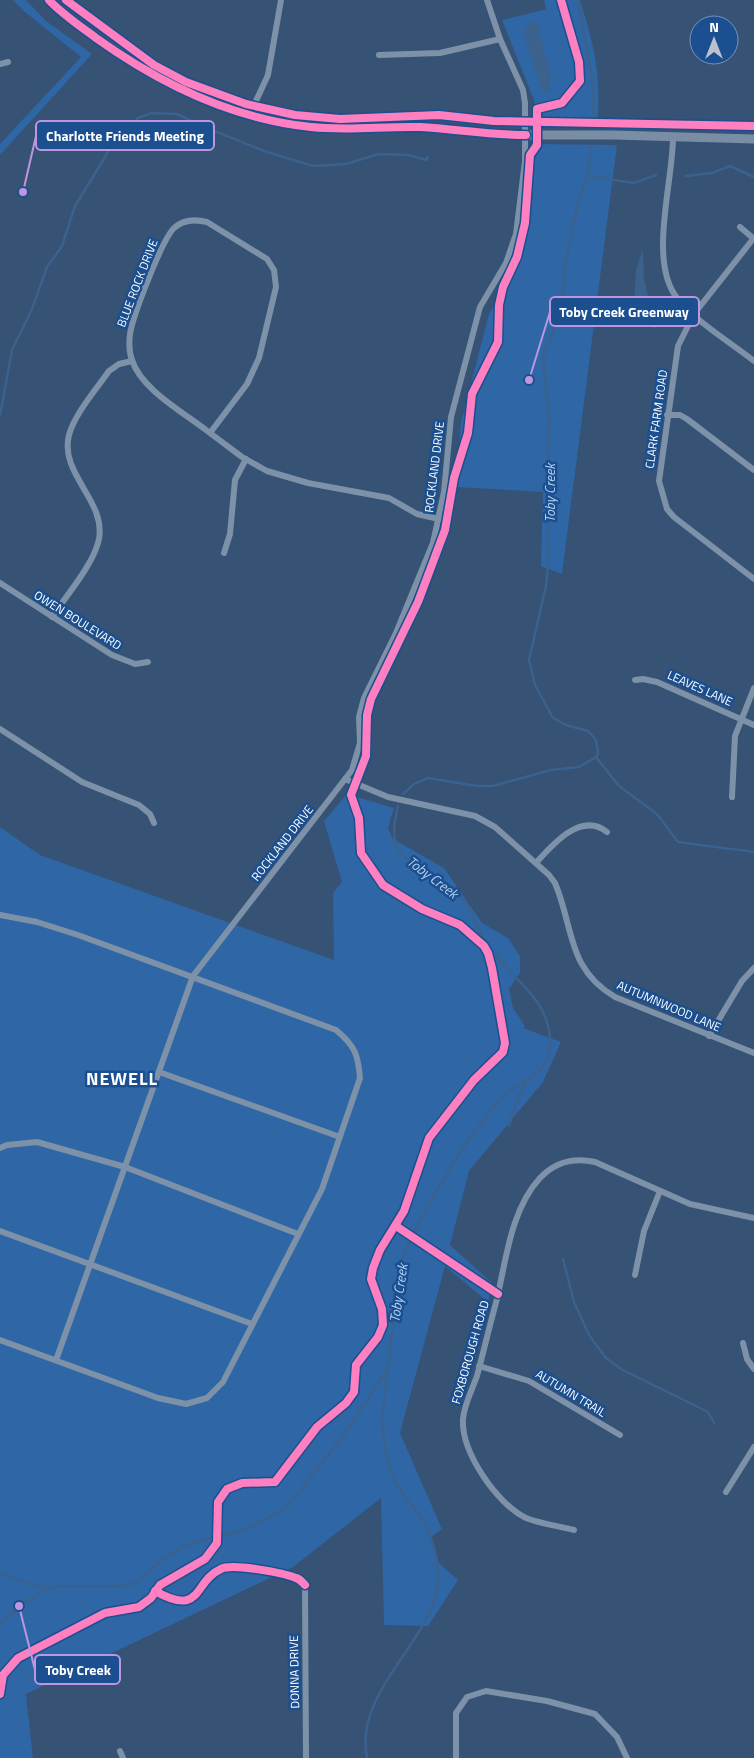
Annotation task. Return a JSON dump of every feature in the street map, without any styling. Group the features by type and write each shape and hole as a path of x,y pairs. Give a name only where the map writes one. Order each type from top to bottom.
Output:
{"street":[{"path":"49,0 82,28 156,77 205,100 276,121 327,128 418,127 526,136 754,139"},
{"path":"250,114 268,75 281,0"},
{"name":"ROCKLAND DRIVE","path":"56,1360 193,976 352,770 358,755 359,717 364,698 423,572 439,519 446,475 451,417 468,348 480,307 506,263 516,234 526,136 523,90 500,39 487,0"},
{"path":"379,55 440,53 500,39"},
{"path":"0,64 8,62"},
{"path":"673,137 673,161 663,239 664,266 676,296 694,314 754,361"},
{"name":"BLUE ROCK DRIVE","path":"210,433 248,384 260,358 276,287 274,270 266,258 206,222 189,220 175,228 166,239 130,330 129,348 132,361 147,385 210,433 246,459 286,478 389,498 417,514 439,519"},
{"path":"740,227 754,239"},
{"name":"CLARK FARM ROAD","path":"754,239 694,314 678,346 658,481 666,509 754,579"},
{"path":"52,617 94,553 99,534 96,510 71,464 67,448 69,433 109,371 119,364 132,361"},
{"path":"667,415 680,416 687,419 754,470"},
{"path":"224,553 230,534 235,480 246,459"},
{"name":"OWEN BOULEVARD","path":"0,583 126,662 148,662"},
{"name":"LEAVES LANE","path":"635,680 651,680 754,724"},
{"path":"732,797 733,746 741,719 754,688"},
{"path":"0,729 82,782 139,805 147,811 154,823"},
{"name":"AUTUMNWOOD LANE","path":"345,779 388,797 475,816 495,827 536,862 555,883 580,962 597,986 615,997 754,1053"},
{"path":"536,862 550,846 569,832 592,825 601,827 606,832"},
{"path":"0,916 37,922 193,976 336,1030 352,1044 359,1061 360,1078 322,1190 224,1382 207,1398 186,1404 158,1398 0,1340"},
{"path":"709,1036 742,981 754,968"},
{"path":"159,1072 340,1138"},
{"path":"0,1148 37,1142 125,1167 298,1234"},
{"name":"FOXBOROUGH ROAD","path":"574,1530 535,1521 516,1512 495,1493 482,1475 466,1441 463,1421 524,1199 540,1177 564,1162 584,1160 594,1162 690,1204 754,1218"},
{"path":"635,1275 644,1231 660,1191"},
{"path":"0,1231 252,1324"},
{"path":"743,1343 747,1359 754,1369"},
{"name":"AUTUMN TRAIL","path":"479,1366 529,1381 620,1435"},
{"path":"726,1492 754,1447"},
{"name":"DONNA DRIVE","path":"305,1585 306,1758"},
{"path":"456,1758 456,1713 467,1697 486,1691 547,1701 595,1714 617,1737 627,1758"}],"shaded area":[{"path":"13,0 26,0 46,21 92,54 0,155 0,144 81,57"},
{"path":"544,0 580,0 596,61 598,76 597,124 543,124 537,119 534,100 502,20 546,9"},
{"path":"533,22 538,25 551,79 547,92 543,92 526,41 525,32 529,23"},
{"path":"537,144 617,145 562,574 541,566 543,492 456,487 461,423 489,314 512,275 524,247"},
{"path":"643,249 644,279 649,300 658,318 656,328 633,325 636,270"},
{"path":"347,794 394,808 388,828 393,839 444,868 482,923 508,938 520,956 520,973 509,989 513,1008 525,1026 523,1028 561,1042 543,1082 469,1171 450,1245 492,1283 488,1302 445,1266 400,1433 442,1529 430,1538 439,1563 458,1580 428,1626 384,1625 381,1498 293,1567 26,1694 33,1758 0,1758 0,827 40,855 334,960 333,893 342,882 324,821"}],"waterway":[{"name":"Toby Creek","path":"578,0 592,78 594,119"},
{"path":"0,416 12,350 32,309 47,267 62,246 75,206 108,152 138,118 152,113 177,114 264,151 313,166 346,164 379,154 409,155 426,160 428,157"},
{"name":"Toby Creek","path":"403,794 414,784 428,778 477,786 493,786 551,770 579,767 596,757 598,753 596,740 588,731 566,725 553,718 535,685 529,660 546,586 548,566 549,418 543,358 561,309 565,265 578,204 587,176 592,146"},
{"path":"686,176 712,173 730,166 754,177"},
{"path":"587,176 634,183 656,175"},
{"path":"596,757 619,786 657,814 678,842 754,852"},
{"name":"Toby Creek","path":"367,1758 366,1734 371,1712 381,1690 431,1609 438,1580 436,1555 428,1531 422,1518 401,1492 394,1479 384,1444 384,1395 396,1292 402,1261 410,1240 428,1206 474,1132 507,1094 542,1068 549,1053 550,1042 548,1026 536,1000 505,967 486,943 464,900 445,882 409,862 398,849 394,834 398,806"},
{"path":"509,1126 518,1098 526,1083"},
{"path":"563,1259 574,1302 589,1335 605,1357 621,1369 708,1412 714,1423"},
{"name":"Toby Creek","path":"0,1574 38,1587 123,1586 135,1583 171,1553 186,1545 235,1532 265,1520 288,1506 350,1427 386,1372"},
{"name":"Toby Creek","path":"0,1624 19,1606 48,1588"}],"cycle path":[{"path":"49,0 65,15 96,38 145,70 198,96 253,116 282,123 325,128 420,127 526,135"},
{"path":"66,0 154,65 186,82 246,104 295,115 340,119 439,115 494,121 754,126"},
{"path":"0,1694 3,1675 18,1658 105,1613 139,1607 151,1598 160,1585 205,1559 217,1543 218,1502 227,1489 242,1483 275,1482 317,1427 346,1403 354,1392 356,1365 378,1337 383,1325 382,1309 371,1279 373,1268 380,1250 404,1211 429,1138 474,1080 503,1052 505,1043 492,968 484,946 460,925 422,909 383,885 361,853 359,818 351,795 366,756 367,715 371,699 418,602 445,530 454,478 468,433 472,394 498,342 499,305 503,287 517,257 525,223 530,155 537,145 537,109 562,103 580,81 579,62 561,0"},
{"path":"396,1226 498,1294"},
{"path":"155,1591 182,1601 190,1599 196,1595 212,1574 227,1567 258,1569 281,1574 297,1578 305,1585"}],"place":[{"name":"Charlotte Friends Meeting","path":"23,192"},
{"name":"Toby Creek Greenway","path":"529,380"},
{"name":"Toby Creek","path":"19,1606"}],"district":[{"name":"NEWELL","path":"122,1078"}]}
